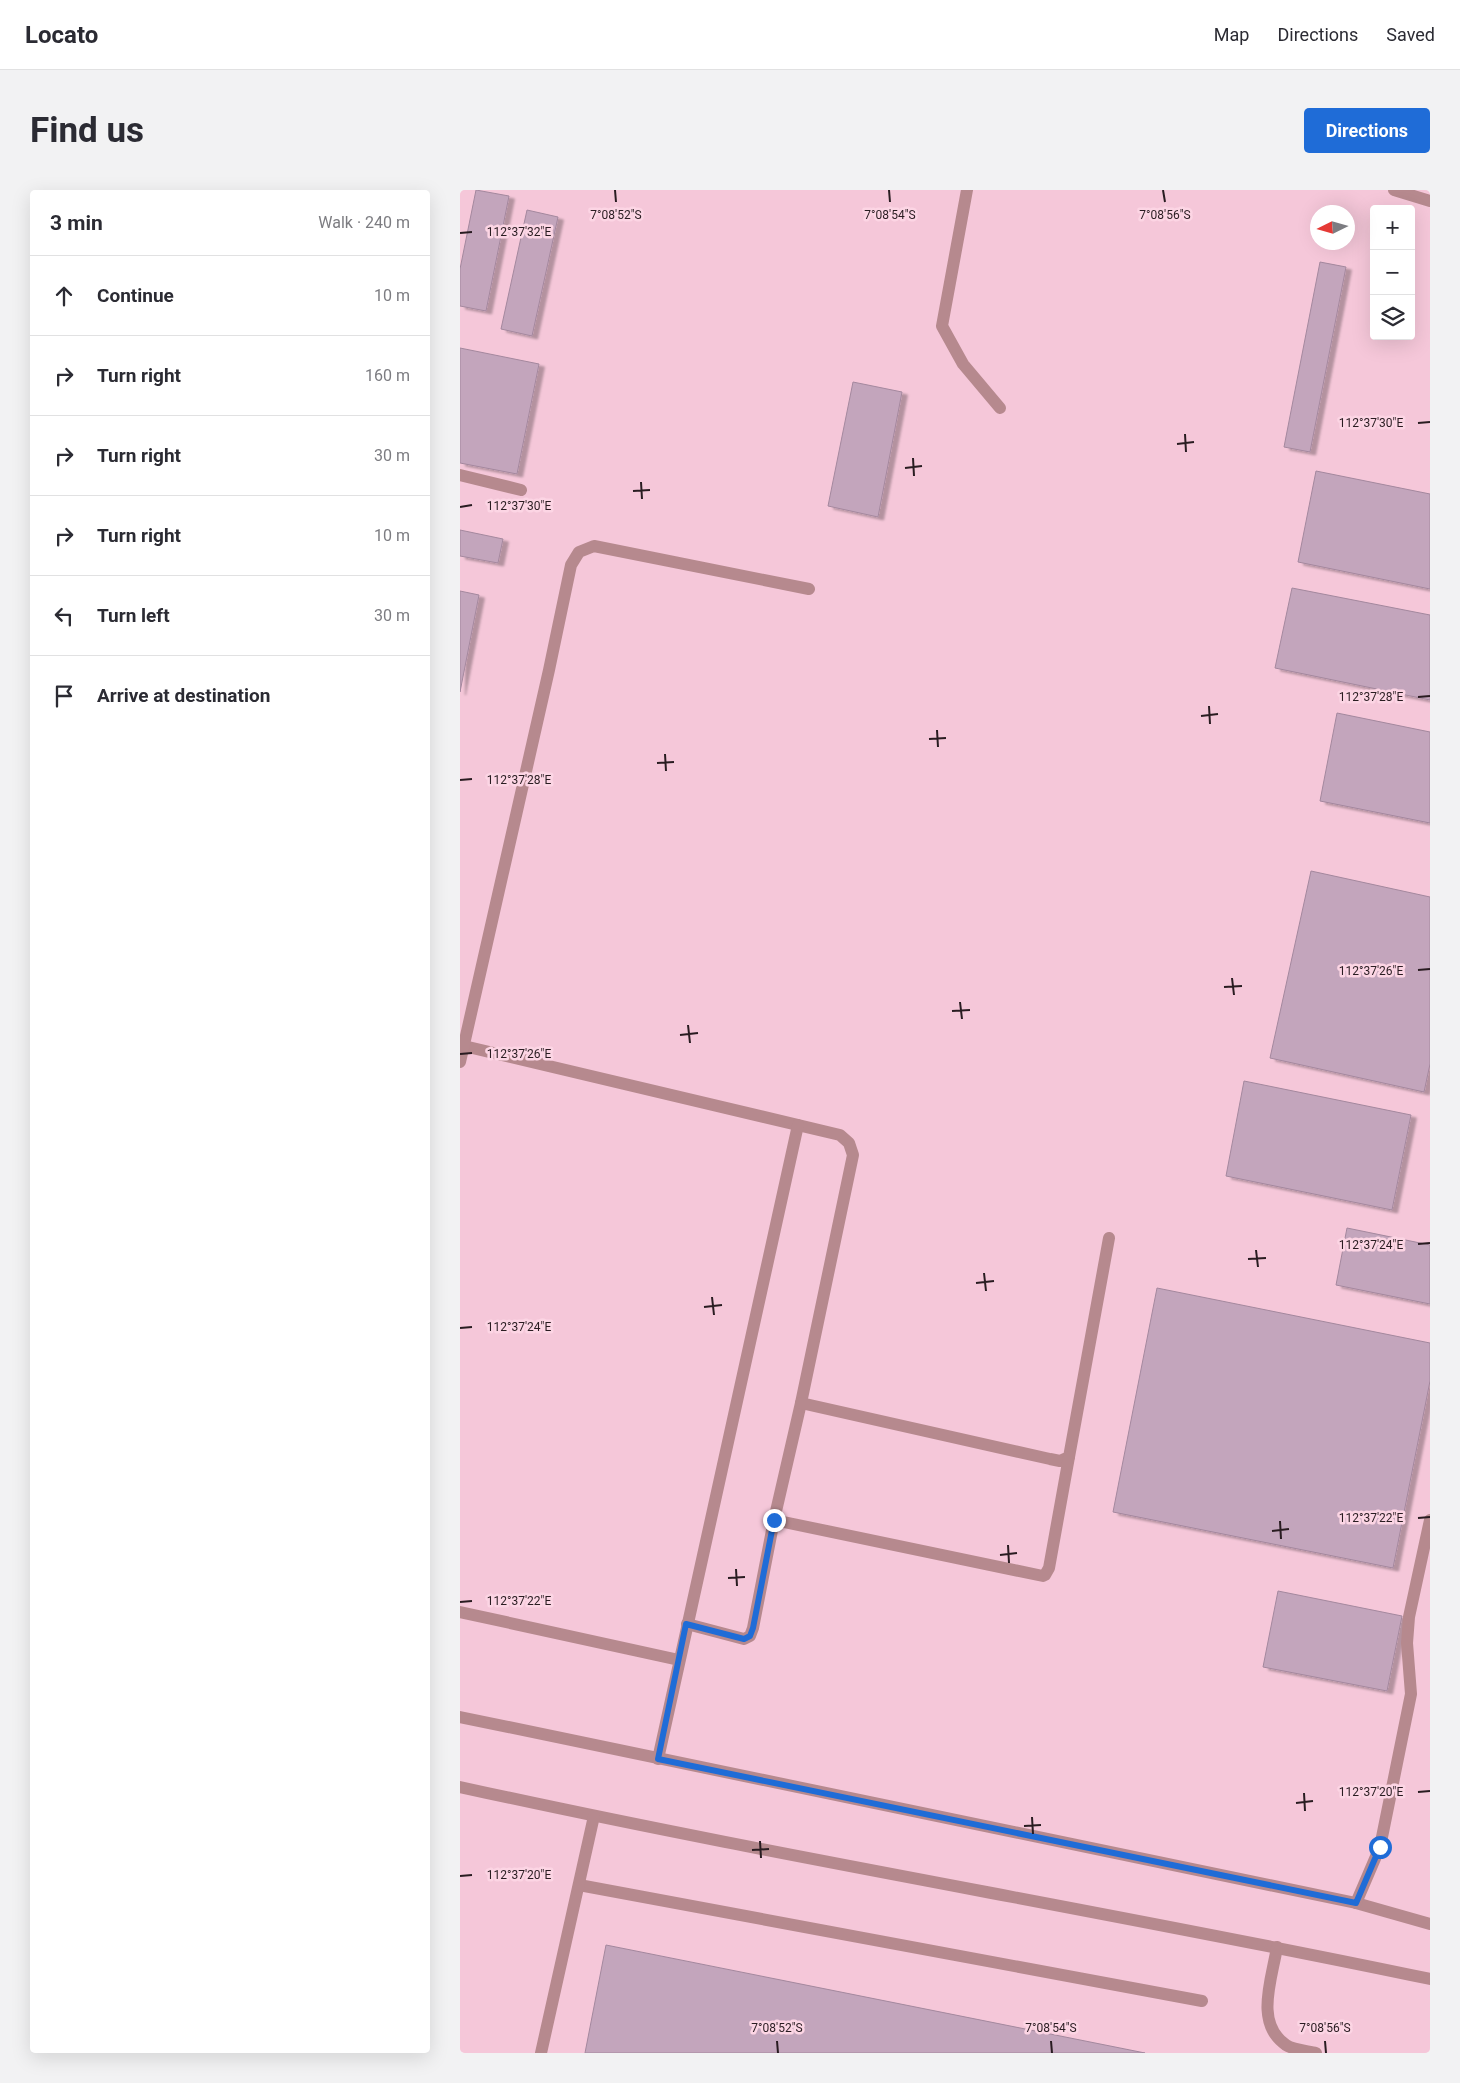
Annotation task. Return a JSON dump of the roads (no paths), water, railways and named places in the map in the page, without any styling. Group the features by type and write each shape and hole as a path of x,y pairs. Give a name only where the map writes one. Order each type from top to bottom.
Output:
{"lane":[{"path":"967,190 942,326 963,364 1000,408"},
{"path":"1394,190 1430,201"},
{"path":"460,475 521,490"},
{"path":"460,1062 571,565 579,552 594,546 809,589"},
{"path":"464,1046 840,1135 849,1143 853,1155 801,1403 774,1520 753,1628 750,1636 744,1639 686,1624"},
{"path":"658,1759 686,1624 798,1125"},
{"path":"774,1520 1042,1576 1045,1575 1049,1568 1109,1238"},
{"path":"801,1403 1050,1460 1060,1460 1069,1457"},
{"path":"1356,1903 1380,1847 1410,1694 1407,1643 1409,1617 1430,1520"},
{"path":"460,1612 679,1660"},
{"path":"460,1717 1356,1903 1430,1924"},
{"path":"460,1787 594,1816 1277,1947 1430,1979"},
{"path":"541,2053 594,1816"},
{"path":"578,1885 1202,2001"},
{"path":"1277,1947 1266,2011 1272,2032 1287,2046 1316,2053"}]}
